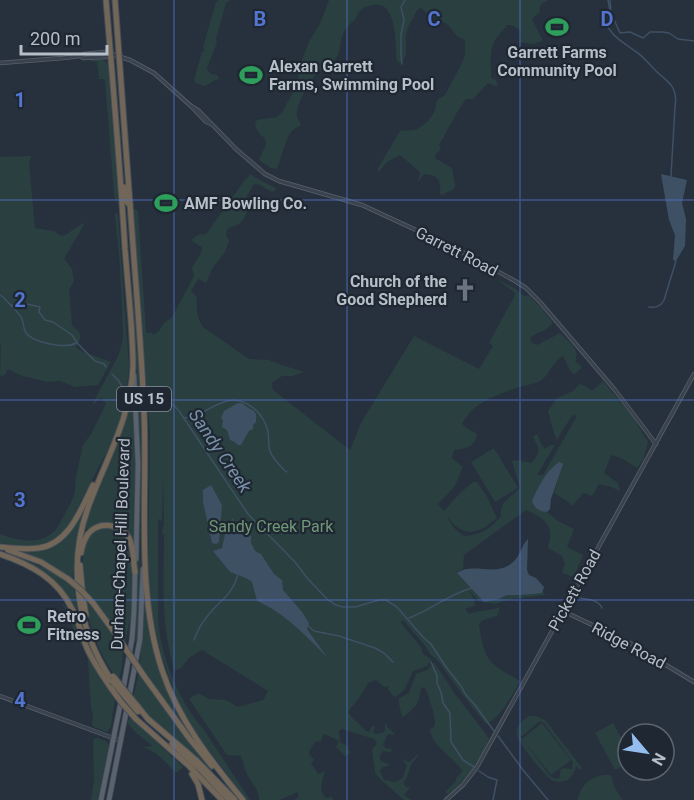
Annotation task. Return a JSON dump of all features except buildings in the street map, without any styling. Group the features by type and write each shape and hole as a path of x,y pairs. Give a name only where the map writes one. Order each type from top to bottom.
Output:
{"highway":[{"name":"Durham-Chapel Hill Boulevard","path":"106,0 133,355"},
{"name":"Durham-Chapel Hill Boulevard","path":"115,0 144,411 146,451 144,532"},
{"path":"118,153 126,199 130,205"},
{"path":"122,206 126,209 133,245"},
{"name":"US 15","path":"113,679 97,655 84,624 77,576 78,552 84,519 115,444 129,400 133,355"},
{"path":"0,548 37,548 51,544 63,536 75,519 115,444"},
{"path":"135,572 129,538 124,532 107,525 95,528 89,533 83,543 80,562 84,605 97,648 113,679 156,737 195,777 202,800"},
{"name":"US 15","path":"144,532 152,635 168,688 190,731 242,800"},
{"path":"0,548 41,562 81,590 115,633 189,738 242,800"},
{"path":"0,554 33,567 60,590 73,609 92,657 121,702 148,719 197,761 235,800"},
{"path":"138,713 193,762 229,800"},
{"path":"156,737 189,766 222,800"}],"main road":[{"name":"Durham-Chapel Hill Boulevard","path":"101,800 128,665 134,612 138,441 133,355"},
{"name":"Durham-Chapel Hill Boulevard","path":"109,800 140,639 144,532"}],"street":[{"name":"Garrett Road","path":"0,63 80,56 83,58 105,57 111,54 119,56 150,70 250,162 269,176 369,208 461,250 521,285 540,302 615,390 656,444"},
{"name":"Pickett Road","path":"446,800 463,785 477,767 694,374"},
{"name":"Ridge Road","path":"563,611 628,642 694,682"},
{"path":"0,696 121,741"}],"green space":[{"path":"218,0 230,0 226,3 216,39 217,43 207,68 219,79 205,86 194,80"},
{"path":"329,0 549,0 541,4 539,13 532,19 543,41 533,44 519,42 520,30 507,25 495,40 491,51 491,78 496,80 498,87 488,83 473,99 466,99 439,145 441,150 435,158 452,168 454,189 440,194 440,186 436,177 424,174 418,182 420,172 400,155 387,162 378,173 378,168 400,131 415,130 430,118 437,100 445,95 465,55 465,40 457,36 447,24 421,8 418,9 408,28 406,52 400,63 396,56 393,23 386,9 381,5 373,5 360,10 341,38 336,58 318,72 304,93 297,112 301,125 290,134 277,169 259,160 266,144 265,138 260,135 255,124 257,120 277,117 283,111 294,90 299,67 310,40 320,24"},
{"path":"91,60 104,60 108,65 117,201 114,194 105,80 99,79 97,62"},
{"path":"31,156 29,164 35,228 53,231 62,236 85,223 64,259 72,269 74,281 69,290 72,325 80,333 76,347 111,362 98,385 75,387 60,381 48,382 22,376 8,369 4,376 0,375 0,157"},
{"name":"Sandy Creek Park","path":"251,174 277,189 272,192 258,184 253,185 246,198 246,215 239,224 228,228 226,235 229,241 225,252 212,269 206,283 198,279 191,291 197,297 199,320 203,327 249,359 269,360 304,372 293,376 282,376 272,383 273,390 350,450 361,423 414,336 479,369 493,346 489,343 515,295 497,279 524,296 529,295 553,323 545,330 530,337 532,343 537,345 560,333 575,349 575,361 582,367 574,375 563,356 557,360 542,380 486,400 472,410 462,424 477,434 476,439 470,446 454,450 452,458 463,467 455,486 438,504 444,511 461,492 473,482 477,482 497,518 478,531 467,532 456,526 446,515 454,528 464,536 485,530 501,516 504,503 520,488 512,461 531,463 535,459 538,447 533,436 537,434 545,449 550,445 555,445 537,475 543,475 577,416 573,415 557,440 548,411 557,398 573,391 579,384 592,391 603,381 632,416 648,442 643,460 637,468 611,455 604,473 618,483 620,491 599,484 592,496 584,493 573,506 554,493 562,465 543,512 547,512 574,529 567,547 583,555 574,577 562,573 565,563 562,556 548,548 550,533 547,524 526,510 464,555 463,569 458,572 499,599 507,595 543,591 545,595 511,599 495,604 479,601 468,589 475,601 474,606 465,609 469,614 500,607 497,616 483,620 479,624 483,646 495,665 520,681 505,706 491,722 486,724 439,662 403,620 401,623 421,647 423,654 432,660 427,666 413,671 405,689 396,697 388,689 389,686 384,687 376,680 368,683 348,712 367,732 375,726 373,733 384,732 385,721 394,733 394,735 388,734 383,745 385,748 392,749 391,752 383,751 380,756 380,760 391,765 383,767 380,771 384,780 395,782 403,778 407,765 403,759 409,762 419,755 412,763 403,782 406,787 410,788 404,795 411,800 404,800 375,773 372,749 377,744 374,739 342,729 339,731 340,742 347,746 350,753 345,756 336,747 339,741 325,734 321,741 315,742 309,752 314,760 311,763 318,774 325,771 321,785 322,792 326,798 332,797 333,800 294,800 299,797 297,792 280,800 259,800 257,790 247,774 241,756 227,755 189,699 198,693 209,699 226,700 238,707 263,700 268,691 202,650 175,671 165,621 163,478 162,521 158,519 158,616 166,661 186,706 250,800 247,800 197,735 178,702 161,654 151,614 148,560 150,433 133,212 134,209 138,212 146,331 147,333 152,332 153,335 172,317 194,276 192,268 202,247 192,239 206,234"},
{"path":"116,212 129,366 126,400 116,434 69,524 62,532 38,545 0,543 0,534 14,539 38,540 52,534 57,528 73,497 83,445 106,404 101,397 93,405 93,403 118,356 123,334"},
{"path":"131,285 138,351 142,449 139,613 135,643 140,456"},
{"path":"132,403 136,455 134,542 114,524 86,534 85,526"},
{"path":"494,448 518,488 495,502 471,462"},
{"path":"81,512 83,513 76,543 73,579 49,563 26,553 27,550 50,547"},
{"path":"108,527 121,532 128,540 132,562 131,615 125,642 83,588 84,548 95,530"},
{"path":"18,556 52,572 74,588 78,610 76,611 52,578"},
{"path":"85,599 123,649 119,681 96,642"},
{"path":"144,599 146,599 161,675 187,729 140,664"},
{"path":"63,604 73,619 94,667 115,699 111,726 107,732 92,725 88,659"},
{"path":"434,662 489,738 473,769 448,794 446,791 463,771 438,746 431,735 430,729 434,727 435,722 426,689 421,687 416,704 403,717 398,699 409,693 416,674 427,670"},
{"path":"139,672 222,783 150,718 133,699"},
{"path":"530,716 545,720 582,768 580,770 576,766 571,777 556,782 538,766 517,735 522,721","holes":["540,721 544,723 573,762 572,769 561,769 559,779 549,775 520,736"]},
{"path":"130,717 183,767 178,772 144,748 153,746 135,732 127,722"},
{"path":"542,723 571,760 551,775 522,739"},
{"path":"613,723 616,728 616,769 615,770 595,733"},
{"path":"97,738 106,741 109,746 98,800 91,800 94,780 93,741"},
{"path":"604,775 611,775 622,800 577,800 586,783"}],"water":[{"path":"661,174 687,180 682,203 686,219 685,246 676,261 673,260 675,235 669,220"},
{"path":"242,403 256,414 253,429 249,431 241,445 230,440 227,430 222,427 221,418 224,411"},
{"path":"559,462 563,464 551,499 550,509 547,512 542,511 536,508 532,501 546,475"},
{"path":"211,485 222,505 219,542 216,544 212,543 203,502 203,490"},
{"path":"233,518 235,529 244,536 251,535 251,543 255,551 261,554 274,574 282,580 283,590 302,612 309,623 307,629 327,657 286,619 257,601 252,582 230,572 213,551 222,548 226,530"},
{"path":"528,539 527,570 529,575 536,578 544,587 542,593 507,595 484,602 457,573 470,569 505,567 515,561"}],"waterway":[{"path":"402,64 401,35 404,20 401,7 405,0"},
{"path":"608,0 610,11 605,20 607,26 617,38 638,53 670,83 674,90 676,102 671,176"},
{"path":"610,0 611,13 620,33 630,32 643,38 650,32 662,32 669,33 678,39 694,41"},
{"path":"649,307 658,306 664,300 676,261"},
{"name":"Sandy Creek","path":"0,295 21,316 25,331 30,337 58,345 76,343"},
{"name":"Sandy Creek","path":"10,305 27,304 40,307 39,312 45,320 53,322 72,335 95,361 106,367"},
{"name":"Sandy Creek","path":"112,374 126,393"},
{"name":"Sandy Creek","path":"148,394 161,396 179,411 248,514 328,600 343,607 355,607 386,600 397,607 431,644 494,731"},
{"path":"183,418 194,416 227,401 241,401 247,404 263,419 268,432 271,454 287,472"},
{"path":"266,533 276,523"},
{"path":"194,640 204,620 232,589 238,574"},
{"path":"409,618 472,588"},
{"path":"580,598 595,601 602,608"},
{"path":"307,625 314,631 339,636 375,648 393,662"},
{"path":"431,662 437,676 443,703 450,713 451,742 463,760 474,767"},
{"name":"Sandy Creek","path":"498,736 548,800"},
{"path":"479,771 497,780 493,800"}],"place":[{"name":"Garrett Farms Community Pool","path":"557,27"},
{"name":"Alexan Garrett Farms, Swimming Pool","path":"251,75"},
{"name":"AMF Bowling Co.","path":"166,203"},
{"name":"Church of the Good Shepherd","path":"465,290"},
{"name":"Retro Fitness","path":"29,625"}]}
